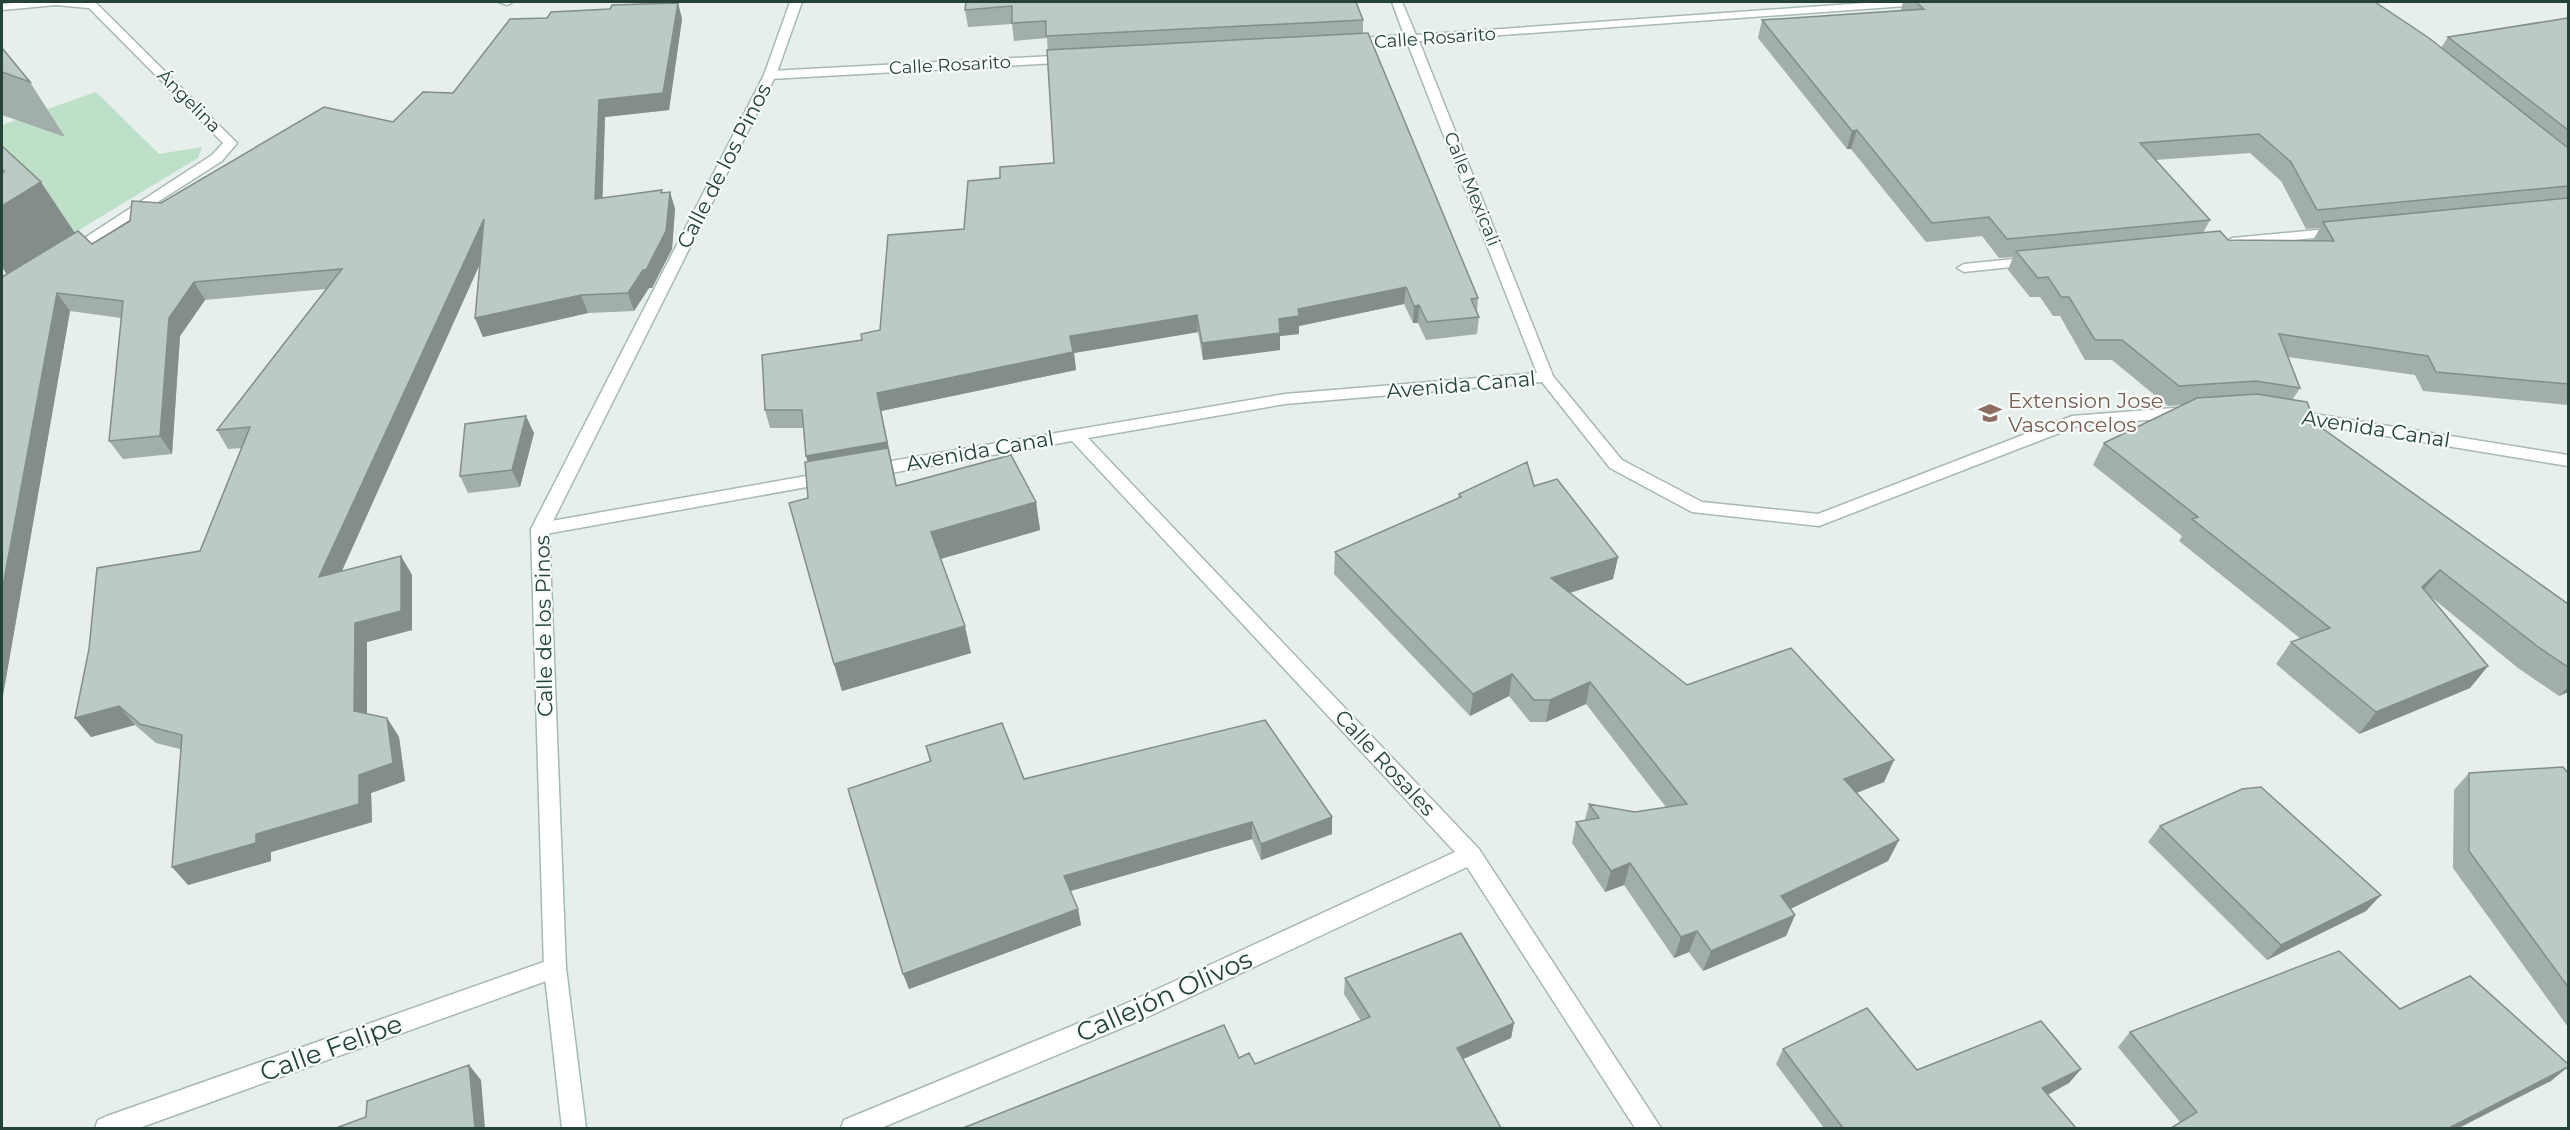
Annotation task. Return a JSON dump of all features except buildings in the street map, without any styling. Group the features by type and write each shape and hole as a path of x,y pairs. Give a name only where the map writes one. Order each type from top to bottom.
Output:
{"street":[{"name":"Ángelina","path":"2,7 56,2 92,5 230,143 217,158 60,260"},
{"name":"Calle de los Pinos","path":"574,1128 555,968 540,529 770,75 796,2"},
{"name":"Calle Mexicali","path":"1397,2 1546,377"},
{"name":"Calle Rosarito","path":"1329,44 1413,40 1920,2"},
{"name":"Calle Rosarito","path":"770,75 1079,58"},
{"path":"2213,244 2355,230"},
{"path":"1964,268 2047,260"},
{"name":"Avenida Canal","path":"540,529 1285,399 1546,377 1616,464 1698,508 1819,520 2078,420 2201,411"},
{"name":"Avenida Canal","path":"2268,411 2568,461"},
{"name":"Calle Rosales","path":"1075,434 1471,855 1649,1128"},
{"name":"Callejón Olivos","path":"853,1128 1133,1012 1471,855"},
{"name":"Calle Felipe","path":"107,1128 555,968"}],"green space":[{"path":"96,92 159,154 202,147 198,158 74,233 2,156 2,125"}],"place":[{"name":"Extension Jose Vasconcelos","path":"1990,413"}]}
